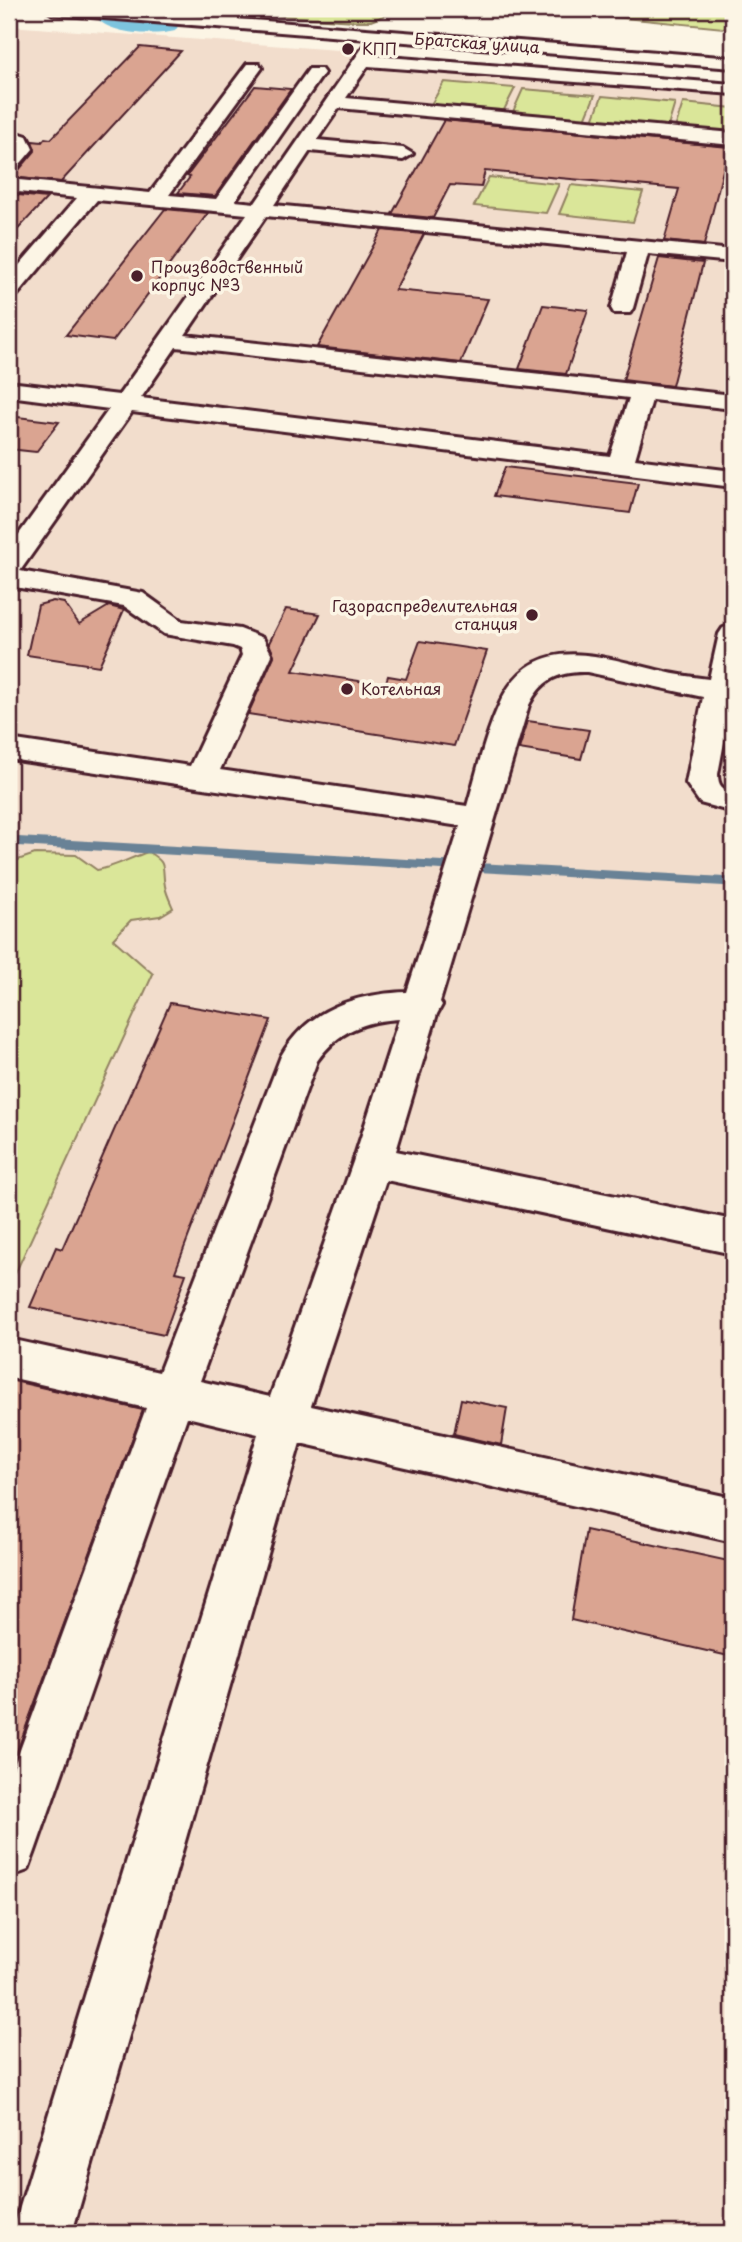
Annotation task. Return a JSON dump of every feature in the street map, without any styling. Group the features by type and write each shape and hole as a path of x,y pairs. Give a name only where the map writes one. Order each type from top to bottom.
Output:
{"main road":[{"name":"Братская улица","path":"53,9 733,63"},
{"path":"9,567 172,340 380,35"},
{"path":"363,61 733,89"},
{"path":"156,199 253,68"},
{"path":"222,205 315,73"},
{"path":"333,102 733,139"},
{"path":"9,136 20,140 23,149 9,165"},
{"path":"304,145 403,154"},
{"path":"171,179 236,185"},
{"path":"9,185 222,205 301,193"},
{"path":"9,290 92,193"},
{"path":"267,199 639,247 730,246"},
{"path":"562,219 730,246"},
{"path":"622,308 639,247"},
{"path":"172,340 733,402"},
{"path":"9,389 733,479"},
{"path":"620,465 643,392"},
{"path":"9,578 133,599 174,628 240,638 253,643 257,655 201,777"},
{"path":"733,637 727,671 719,690 702,783 711,796 733,802"},
{"path":"42,2233 284,1421 424,1005 477,818 514,705 527,683 544,669 583,663 719,690"},
{"path":"9,749 477,818"},
{"path":"9,1851 173,1394 300,1056 312,1037 347,1015 370,1008 424,1005"},
{"path":"373,1161 733,1237"},
{"path":"9,1358 733,1520"}],"shaded area":[{"path":"9,26 338,50 340,47 378,51 378,54 733,82 733,2233 9,2233"}],"green space":[{"path":"189,9 392,9 393,12 371,21 354,21"},
{"path":"550,9 733,9 733,29 564,12"},
{"path":"444,82 515,88 502,114 429,108"},
{"path":"523,89 595,95 584,122 511,116"},
{"path":"602,96 675,103 667,130 592,123"},
{"path":"683,103 733,108 733,136 674,131"},
{"path":"489,177 559,184 546,213 474,206"},
{"path":"571,185 643,192 633,222 559,214"},
{"path":"148,852 162,863 166,889 173,908 160,916 131,920 113,939 153,974 9,1287 9,863 35,854 76,855 97,870"}],"building":[{"path":"140,47 181,51 61,182 9,177 9,173 18,171 35,151 32,141 51,139"},
{"path":"255,86 291,89 215,196 178,193 190,177 187,176"},
{"path":"444,120 729,147 704,245 664,241 679,189 485,171 481,187 450,185 433,218 392,214"},
{"path":"9,194 47,198 9,239"},
{"name":"Производственный корпус №3","path":"165,209 208,213 113,341 66,335"},
{"path":"382,230 424,234 395,290 488,299 461,363 317,347"},
{"path":"659,258 703,263 672,386 623,380"},
{"path":"543,305 588,310 566,374 519,369"},
{"path":"9,416 59,422 36,452 9,449"},
{"path":"505,467 638,483 630,513 494,496"},
{"path":"53,601 64,603 79,624 109,606 124,610 99,666 27,655 38,605"},
{"name":"Котельная","path":"286,609 320,614 293,671 385,685 388,676 406,679 420,641 487,651 454,746 248,714 274,656 269,643"},
{"path":"528,721 589,730 581,759 519,749"},
{"path":"170,1003 271,1020 175,1272 186,1274 164,1335 30,1307 56,1247 62,1249"},
{"path":"9,1380 143,1410 9,1773"},
{"path":"461,1399 507,1408 501,1445 454,1434"},
{"path":"586,1530 733,1562 733,1657 571,1620"}],"waterway":[{"path":"110,17 139,26 165,25"},
{"path":"9,841 733,882"}],"place":[{"name":"КПП","path":"348,49"},
{"name":"Производственный корпус №3","path":"137,276"},
{"name":"Газораспределительная станция","path":"532,615"},
{"name":"Котельная","path":"347,689"}]}
